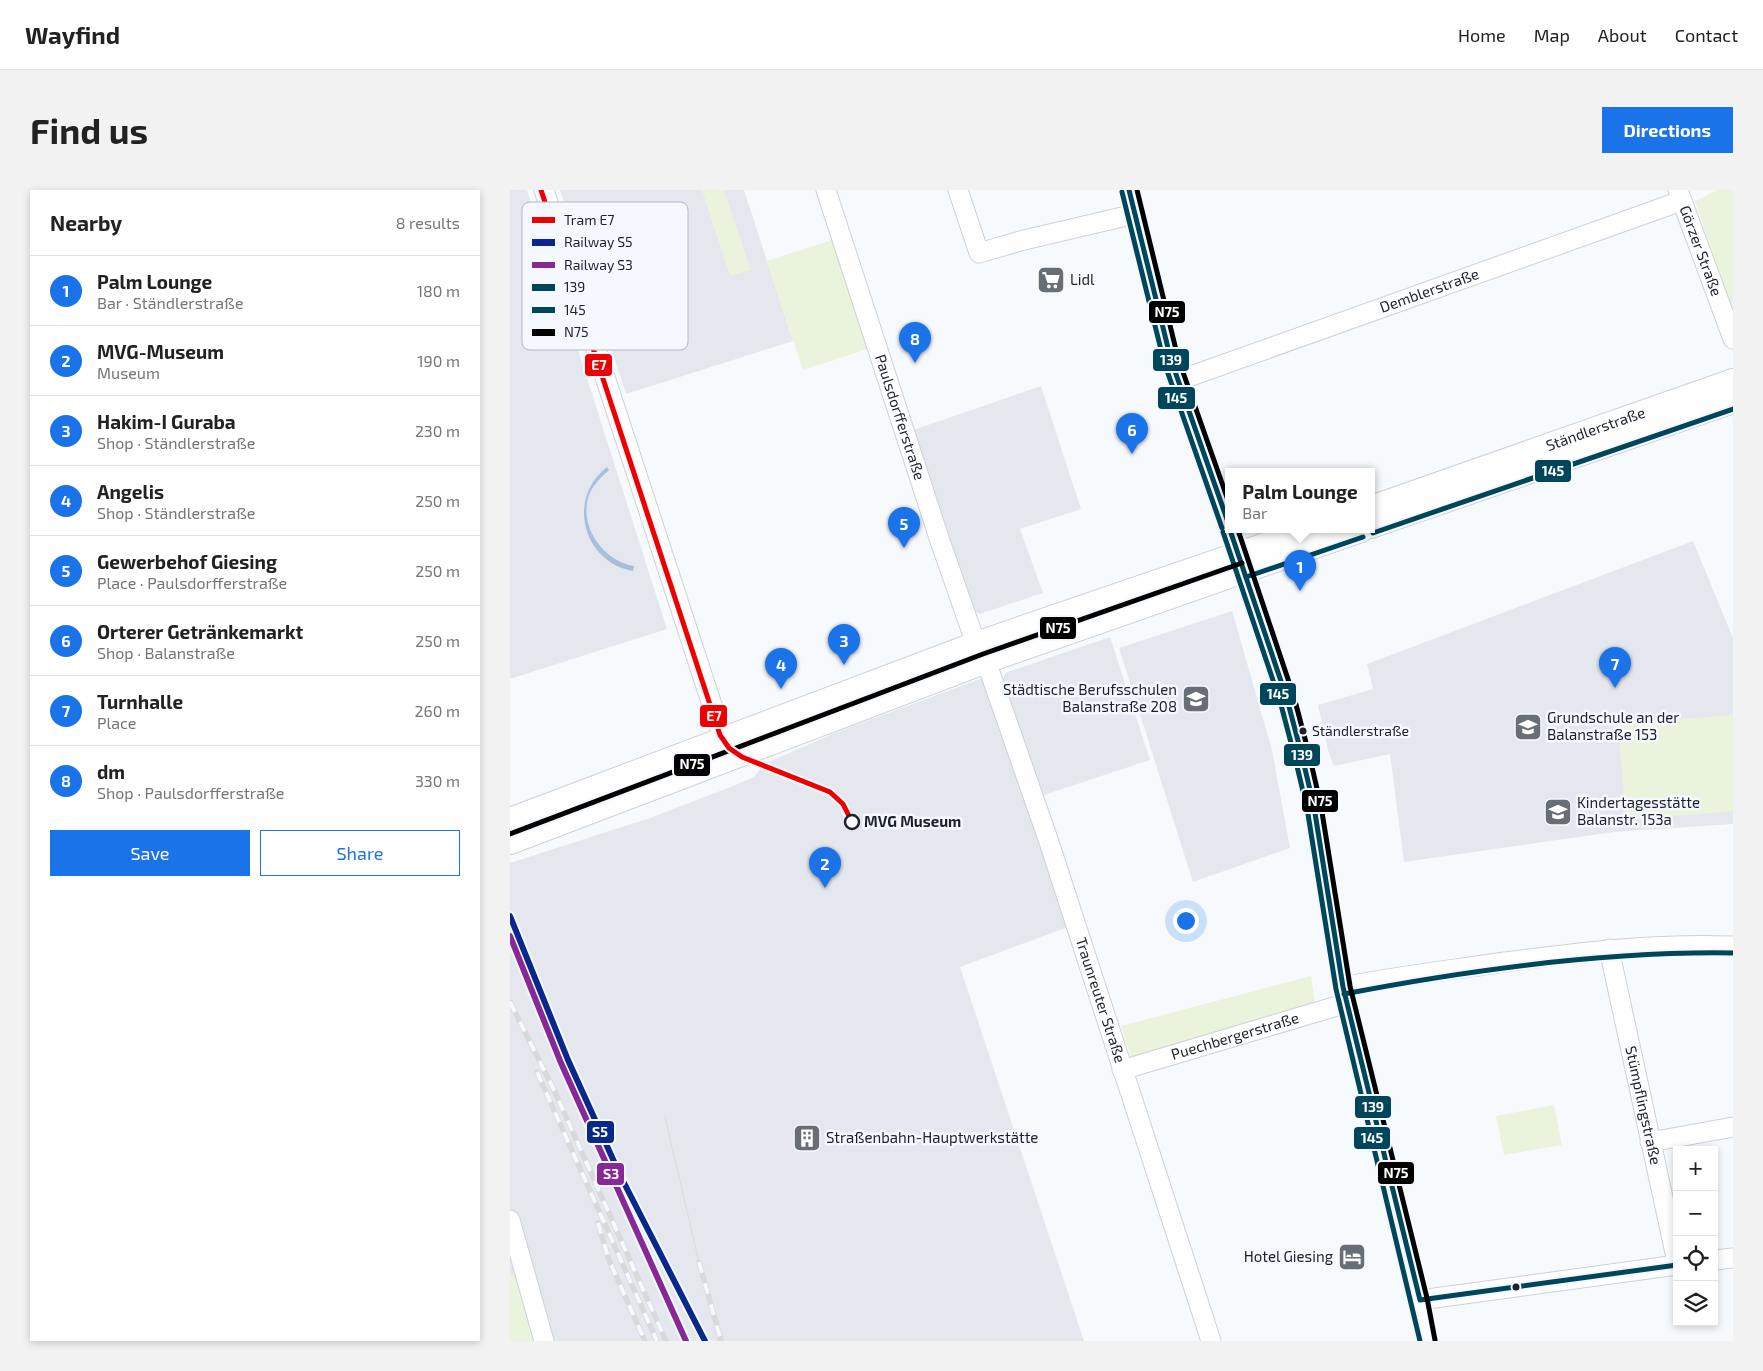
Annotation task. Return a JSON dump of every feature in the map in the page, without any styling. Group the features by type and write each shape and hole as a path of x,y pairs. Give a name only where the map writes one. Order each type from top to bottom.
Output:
{"main road":[{"name":"Ständlerstraße","path":"1375,507 1733,381"},
{"name":"Ständlerstraße","path":"1375,525 1733,401"},
{"path":"1241,562 1303,533"},
{"path":"510,820 733,746 981,652 1241,562 1350,533"},
{"path":"510,842 733,746"}],"street":[{"path":"544,190 548,202"},
{"name":"Paulsdorfferstraße","path":"826,190 940,542 981,652"},
{"path":"958,190 979,253 1024,240 1134,214"},
{"path":"1129,190 1158,314 1177,381 1225,517"},
{"name":"Görzer Straße","path":"1680,196 1733,339"},
{"name":"Demblerstraße","path":"1177,381 1680,196"},
{"path":"596,350 714,711 733,746"},
{"path":"1231,533 1287,699 1304,763 1315,815 1345,995 1420,1300 1428,1341"},
{"name":"Traunreuter Straße","path":"981,652 1052,851 1211,1341"},
{"name":"Puechbergerstraße","path":"1122,1070 1345,995 1417,974 1609,949 1676,945 1733,946"},
{"name":"Stümpflingstraße","path":"1609,949 1673,1246"},
{"path":"1650,1142 1733,1127"},
{"path":"510,1220 544,1341"},
{"path":"1718,1260 1733,1258"},
{"path":"1420,1300 1673,1265"}],"shaded area":[{"path":"510,190 527,190 531,202 522,202 522,350 578,350 667,629 510,679"},
{"path":"560,190 744,190 793,341 626,394 612,350 688,350 688,202 564,202"},
{"path":"1041,386 1081,509 1020,529 1043,593 980,614 974,611 913,430"},
{"name":"Grundschule an der Balanstraße 153","path":"1693,541 1733,638 1733,824 1614,832 1404,862 1390,754 1334,766 1328,750 1318,705 1373,689 1367,664"},
{"name":"Städtische Berufsschulen Balanstraße 208","path":"1232,611 1272,750 1290,848 1193,882 1119,648"},
{"path":"1110,637 1150,760 1041,796 1003,680 1005,673"},
{"path":"988,676 1071,926 960,967 1084,1341 536,1341 518,1272 510,1276 510,863 650,818 728,788 754,777 764,764 837,732"}],"green space":[{"path":"702,190 724,190 751,270 730,276"},
{"path":"1717,190 1733,190 1733,313 1695,201"},
{"path":"835,239 870,348 803,370 767,261"},
{"path":"1733,715 1733,811 1626,820 1618,724"},
{"path":"1311,976 1315,1005 1131,1058 1121,1026"},
{"path":"1554,1105 1562,1145 1504,1155 1496,1116"},
{"path":"518,1272 536,1341 510,1341 510,1276"}],"water":[{"path":"607,467 609,470 598,481 589,495 587,519 596,541 613,557 623,563 634,566 633,571 616,565 602,555 592,543 586,528 584,512 587,495 594,480"}],"tram line":[{"name":"E7","path":"541,190 545,202"},
{"name":"E7","path":"594,350 720,735 729,748 742,757 830,792 843,804 852,822"},
{"path":"665,1117 699,1262"}],"railway":[{"path":"510,1002 555,1092 666,1341"},
{"path":"537,1072 657,1341"},
{"path":"598,1223 609,1260 645,1341"},
{"path":"699,1262 721,1341"}],"rail line":[{"name":"S5","path":"510,916 568,1060 621,1177 705,1341"},
{"name":"S3","path":"510,936 561,1063 686,1341"}],"transit line":[{"name":"139","path":"1129,190 1171,360 1225,514"},
{"name":"N75","path":"1137,190 1178,358 1225,492"},
{"name":"145","path":"1122,192 1164,362 1222,528"},
{"name":"145","path":"1375,532 1733,409"},
{"name":"145","path":"1223,532 1280,701 1295,758 1307,808 1336,989 1420,1341"},
{"name":"139","path":"1231,533 1287,699 1302,756 1314,807 1343,987 1420,1300"},
{"name":"N75","path":"1239,533 1294,697 1309,754 1321,806 1350,986 1427,1298 1435,1340"},
{"name":"145","path":"1246,577 1363,537"},
{"name":"N75","path":"510,834 983,654 1242,563"},
{"name":"145","path":"1344,994 1440,977 1538,964 1636,955 1733,953"},
{"name":"139","path":"1420,1300 1673,1266"}],"place":[{"name":"Lidl","path":"1051,280"},
{"name":"dm","path":"915,363"},
{"name":"Orterer Getränkemarkt","path":"1132,454"},
{"name":"Gewerbehof Giesing","path":"904,548"},
{"name":"Palm Lounge","path":"1300,591"},
{"name":"Hakim-I Guraba","path":"844,665"},
{"name":"Turnhalle","path":"1615,688"},
{"name":"Angelis","path":"781,689"},
{"name":"Städtische Berufsschulen Balanstraße 208","path":"1196,699"},
{"name":"Grundschule an der Balanstraße 153","path":"1528,727"},
{"name":"Ständlerstraße","path":"1303,731"},
{"name":"Kindertagesstätte Balanstr. 153a","path":"1558,812"},
{"name":"MVG Museum","path":"852,822"},
{"name":"MVG-Museum","path":"825,888"},
{"name":"Straßenbahn-Hauptwerkstätte","path":"807,1138"},
{"name":"Hotel Giesing","path":"1352,1257"}]}
